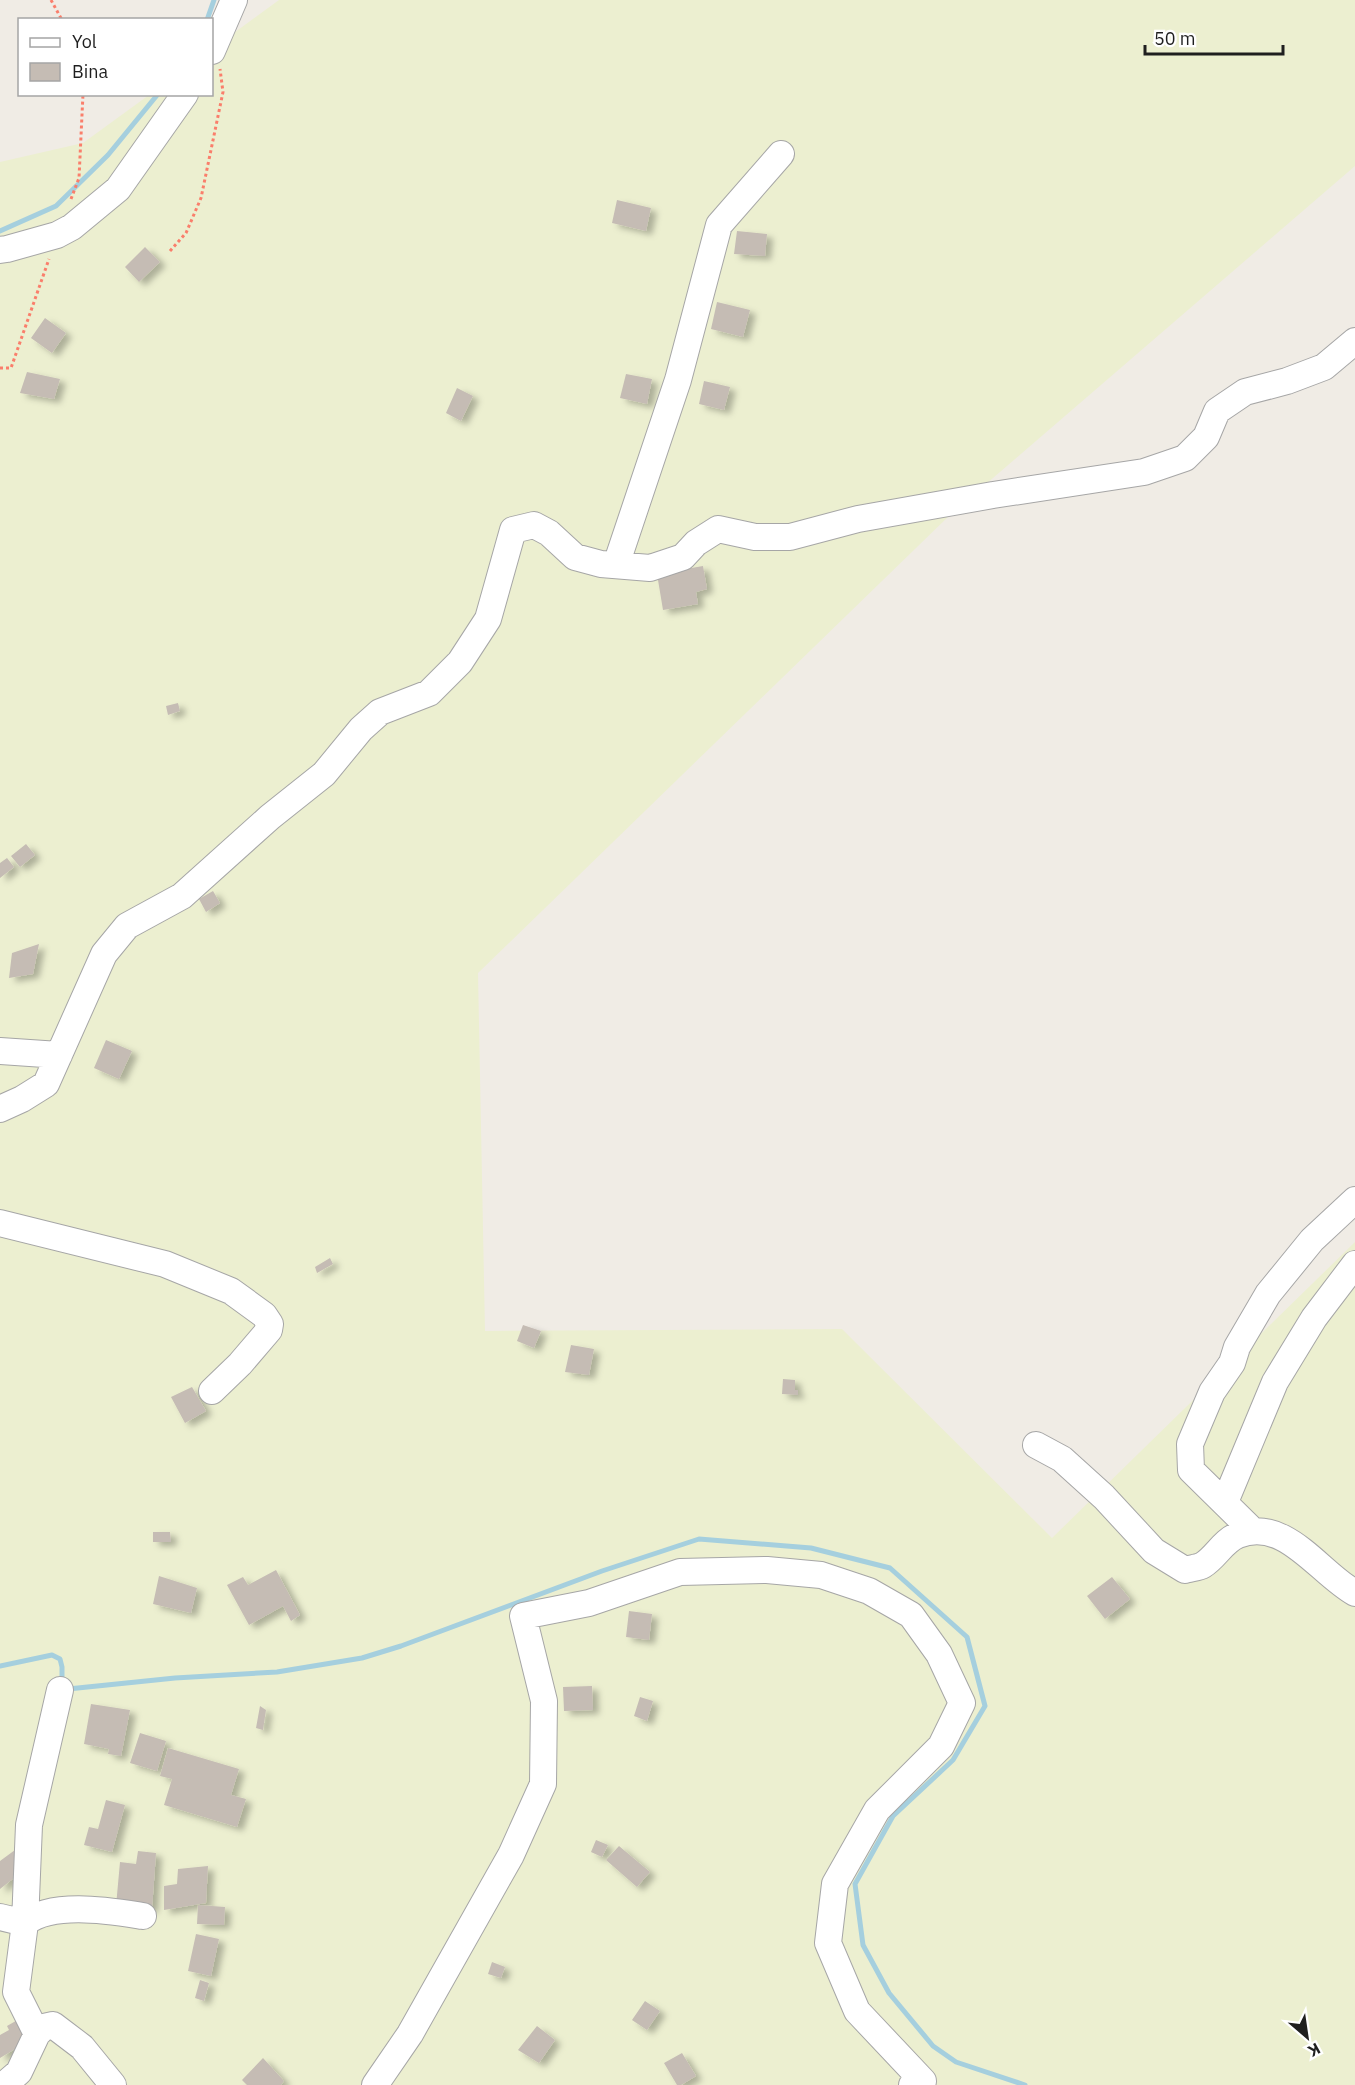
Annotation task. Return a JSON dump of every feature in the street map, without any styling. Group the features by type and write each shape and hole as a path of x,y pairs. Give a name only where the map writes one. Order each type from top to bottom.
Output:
{"street":[{"path":"214,58 234,0"},
{"path":"0,249 57,235 72,227 118,189 184,96"},
{"path":"616,565 678,380 719,225 781,154"},
{"path":"0,1109 46,1084 104,954 127,926 182,896 270,817 324,774 361,729 380,712 429,693 460,662 488,619 513,530 534,525 549,533 575,556 601,564 650,568 683,557 696,543 718,529 755,537 790,537 869,517 1144,472 1185,459 1206,437 1217,411 1245,392 1324,368 1355,341"},
{"path":"0,1051 59,1055"},
{"path":"1252,1530 1191,1470 1190,1444 1212,1392 1232,1363 1237,1347 1268,1294 1312,1240 1355,1200"},
{"path":"0,1223 165,1264 231,1291 264,1315 270,1324 268,1330 246,1358 212,1391"},
{"path":"1225,1502 1275,1382 1314,1318 1355,1264"},
{"path":"1036,1445 1062,1459 1104,1497 1154,1551 1185,1569 1202,1565 1234,1536 1252,1530 1274,1533 1302,1550 1355,1593"},
{"path":"375,2085 411,2034 511,1855 543,1784 544,1701 523,1616 589,1603 680,1572 766,1570 821,1575 869,1591 911,1615 939,1654 962,1703 941,1746 877,1810 835,1884 828,1943 857,2011 921,2084"},
{"path":"37,2034 16,1992 25,1923 29,1825 60,1690"},
{"path":"25,1923 34,1916 58,1910 106,1910 143,1916"},
{"path":"0,1917 25,1923"},
{"path":"4,2085 19,2072 37,2034 44,2027 53,2025 82,2047 114,2085"}],"path":[{"path":"51,0 61,18"},
{"path":"170,252 186,233 201,198 223,92 222,70 214,58"},
{"path":"79,178 83,96"},
{"path":"0,368 10,368 57,235"}],"green space":[{"path":"279,0 1355,0 1355,166 950,515 478,973 485,1331 842,1329 1052,1538 1355,1242 1355,2085 0,2085 0,162 83,143 148,96 213,96 213,48"}],"building":[{"path":"617,200 651,208 646,231 612,223"},
{"path":"737,231 767,234 765,256 734,254"},
{"path":"145,247 160,262 139,282 125,267"},
{"path":"717,302 750,310 743,337 711,329"},
{"path":"45,318 66,333 52,353 31,338"},
{"path":"27,372 60,379 54,399 20,393"},
{"path":"626,374 652,379 647,404 620,398"},
{"path":"704,381 730,387 724,410 699,404"},
{"path":"457,388 473,396 461,421 446,413"},
{"path":"703,566 707,589 696,592 698,604 663,610 657,574"},
{"path":"178,703 180,711 168,715 166,706"},
{"path":"26,844 35,855 20,867 11,856"},
{"path":"7,858 14,867 0,878 0,863"},
{"path":"213,891 220,903 206,912 199,899"},
{"path":"39,944 33,974 9,978 12,953"},
{"path":"106,1040 132,1051 119,1079 94,1068"},
{"path":"330,1258 333,1264 317,1273 315,1267"},
{"path":"523,1325 541,1331 534,1348 517,1341"},
{"path":"571,1345 594,1349 589,1375 565,1372"},
{"path":"783,1379 795,1380 795,1390 798,1390 798,1395 782,1394"},
{"path":"192,1387 206,1411 185,1423 171,1397"},
{"path":"153,1532 170,1532 171,1542 153,1542"},
{"path":"276,1570 300,1615 291,1621 283,1606 249,1625 227,1585 243,1577 248,1585"},
{"path":"159,1576 197,1588 191,1613 153,1604"},
{"path":"1112,1577 1130,1599 1105,1619 1087,1596"},
{"path":"629,1611 652,1614 649,1640 626,1637"},
{"path":"592,1686 593,1710 564,1711 563,1687"},
{"path":"640,1697 653,1701 647,1721 634,1716"},
{"path":"91,1704 130,1710 121,1756 108,1754 109,1749 84,1744"},
{"path":"260,1706 266,1710 263,1730 256,1728"},
{"path":"140,1733 166,1741 157,1771 130,1763"},
{"path":"168,1748 239,1769 231,1795 246,1799 237,1827 164,1805 172,1779 160,1776"},
{"path":"106,1800 125,1805 112,1852 84,1845 89,1827 98,1829"},
{"path":"596,1840 608,1845 602,1857 591,1852"},
{"path":"619,1846 650,1872 637,1887 606,1860"},
{"path":"15,1850 23,1859 24,1870 0,1889 0,1861"},
{"path":"138,1851 156,1853 152,1909 116,1906 120,1862 136,1864"},
{"path":"208,1866 206,1903 164,1910 164,1886 177,1884 178,1869"},
{"path":"198,1905 225,1907 224,1925 197,1924"},
{"path":"196,1934 219,1939 211,1976 188,1971"},
{"path":"492,1962 505,1967 501,1978 488,1974"},
{"path":"200,1980 209,1983 204,2001 195,1998"},
{"path":"645,2001 660,2011 647,2030 632,2020"},
{"path":"21,2018 33,2038 0,2058 0,2035 9,2030 7,2026"},
{"path":"537,2026 555,2040 539,2063 518,2050"},
{"path":"682,2053 696,2076 677,2085 664,2063"},
{"path":"263,2058 284,2081 281,2085 247,2085 242,2080"}],"waterway":[{"path":"208,18 214,0"},
{"path":"0,231 56,206 108,155 156,96"},
{"path":"68,1689 175,1678 277,1672 362,1658 401,1646 602,1571 699,1539 811,1548 890,1568 967,1637 985,1706 953,1760 893,1816 855,1884 863,1945 889,1993 933,2046 956,2062 1025,2085"},
{"path":"0,1666 52,1655 60,1659 62,1682"}]}
